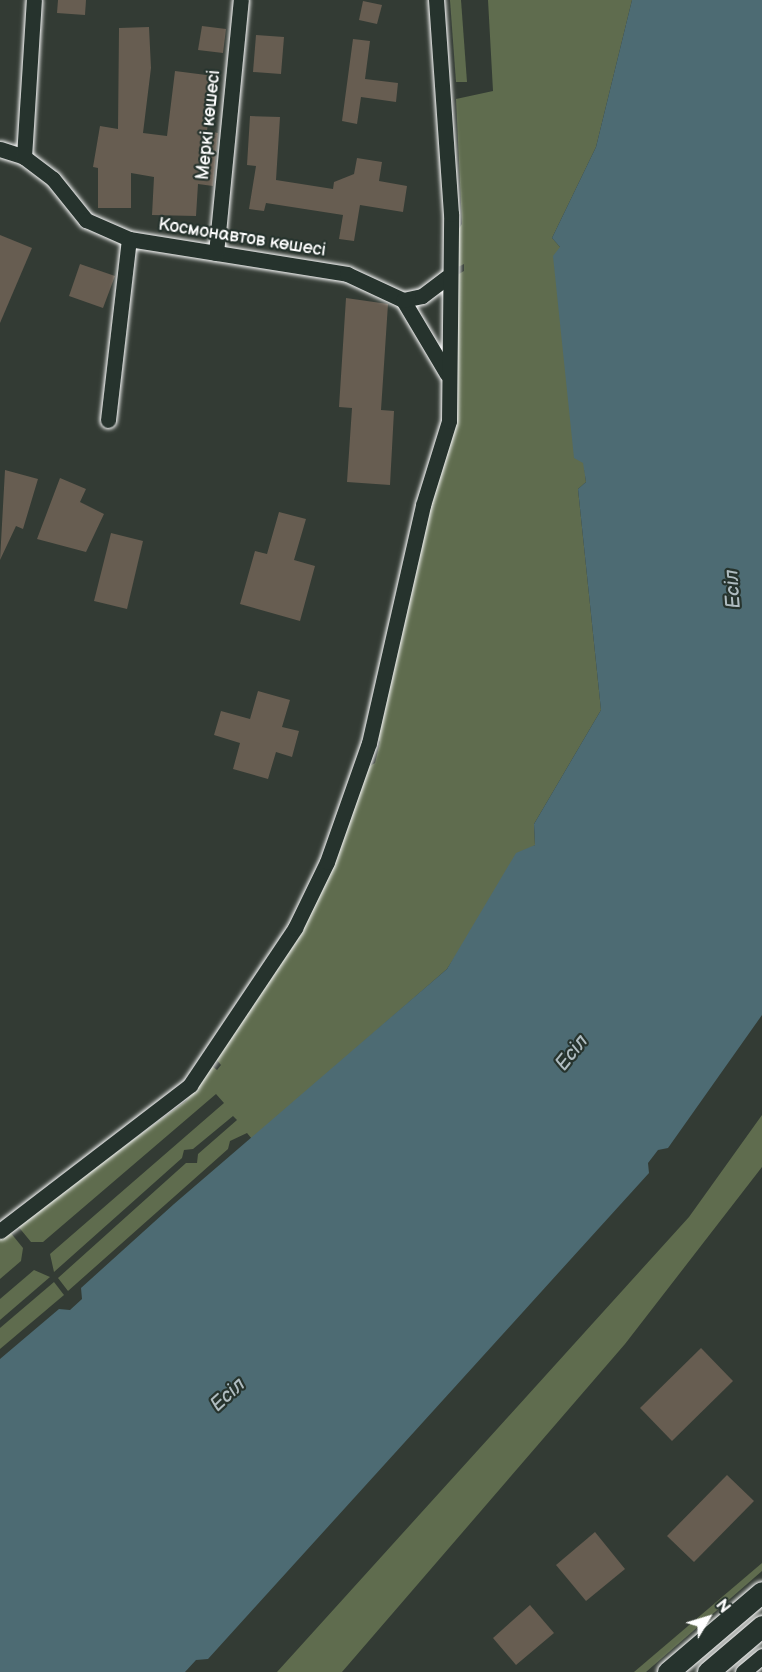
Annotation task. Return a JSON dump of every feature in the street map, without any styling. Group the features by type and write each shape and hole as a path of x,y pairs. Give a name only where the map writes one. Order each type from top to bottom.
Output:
{"main road":[{"path":"668,1672 762,1592"},
{"path":"708,1672 762,1626"}],"street":[{"path":"24,157 34,0"},
{"name":"Меркі көшесі","path":"216,253 242,0"},
{"path":"0,1231 190,1085 312,897 369,743 423,504 444,444 452,388 447,277 451,214 436,0"},
{"name":"Космонавтов көшесі","path":"0,149 24,157 52,179 86,220 129,239 347,274 403,300"},
{"path":"108,420 129,239"},
{"path":"447,277 422,296 403,300 441,357 452,388"},
{"path":"743,1672 762,1656"}],"green space":[{"path":"450,0 461,0 467,82 456,82"},
{"path":"488,0 632,0 596,147 552,238 560,247 586,482 578,489 601,710 534,824 535,845 522,854 447,969 252,1139 247,1133 230,1141 228,1149 68,1291 58,1278 186,1163 197,1163 198,1154 237,1120 233,1116 193,1149 184,1150 182,1158 54,1272 50,1254 224,1103 216,1094 43,1242 31,1242 17,1225 186,1101 212,1066 217,1070 221,1065 216,1059 309,916 365,769 375,763 380,742 375,732 426,518 455,424 457,275 464,271 464,264 456,268 456,233 462,224 456,99 493,91"},
{"path":"762,1115 762,1167 625,1344 342,1672 277,1672 689,1217"},
{"path":"10,1232 23,1248 21,1261 0,1279 0,1240"},
{"path":"34,1270 50,1277 0,1320 0,1299"},
{"path":"54,1282 64,1295 0,1349 0,1328"},
{"path":"762,1563 762,1571 646,1672 634,1672"}],"water":[{"name":"Есіл","path":"632,0 762,0 762,1015 668,1148 658,1150 648,1163 649,1173 208,1659 196,1660 185,1672 0,1672 0,1359 59,1309 70,1310 82,1299 81,1288 174,1204 447,969 516,853 535,845 534,824 601,710 578,489 586,482 583,463 574,458 553,256 560,247 552,238 596,147"}],"building":[{"path":"58,0 86,0 85,15 57,13"},
{"path":"363,1 382,5 377,24 359,20"},
{"path":"202,26 226,29 223,53 198,50"},
{"path":"149,27 151,68 143,133 167,136 175,71 214,76 207,131 218,133 213,186 198,184 196,216 152,215 154,177 131,173 131,208 98,208 98,168 93,167 100,126 118,129 119,28"},
{"path":"256,35 284,37 281,74 253,72"},
{"path":"353,39 370,41 365,79 398,83 396,102 361,97 357,124 342,121"},
{"path":"250,116 280,117 276,180 333,189 334,182 354,174 357,158 382,162 379,181 407,186 403,212 360,205 354,241 339,239 343,215 266,203 264,211 249,209 256,166 247,165"},
{"path":"0,235 32,248 0,323"},
{"path":"80,264 115,276 103,308 69,296"},
{"path":"346,298 388,304 381,410 394,411 390,485 347,482 352,408 339,407"},
{"path":"5,470 38,479 23,529 16,526 0,560"},
{"path":"60,478 86,489 80,502 104,514 86,552 37,539"},
{"path":"279,512 306,519 294,560 315,566 300,621 240,604 255,551 267,554"},
{"path":"111,533 143,541 127,609 94,601"},
{"path":"258,691 290,700 282,727 299,731 292,757 276,752 268,779 233,769 240,743 214,735 221,711 250,719"},
{"path":"701,1348 733,1381 672,1441 640,1408"},
{"path":"727,1475 754,1501 694,1562 667,1536"},
{"path":"595,1532 625,1569 586,1601 556,1565"},
{"path":"530,1605 554,1633 516,1665 493,1638"}]}
